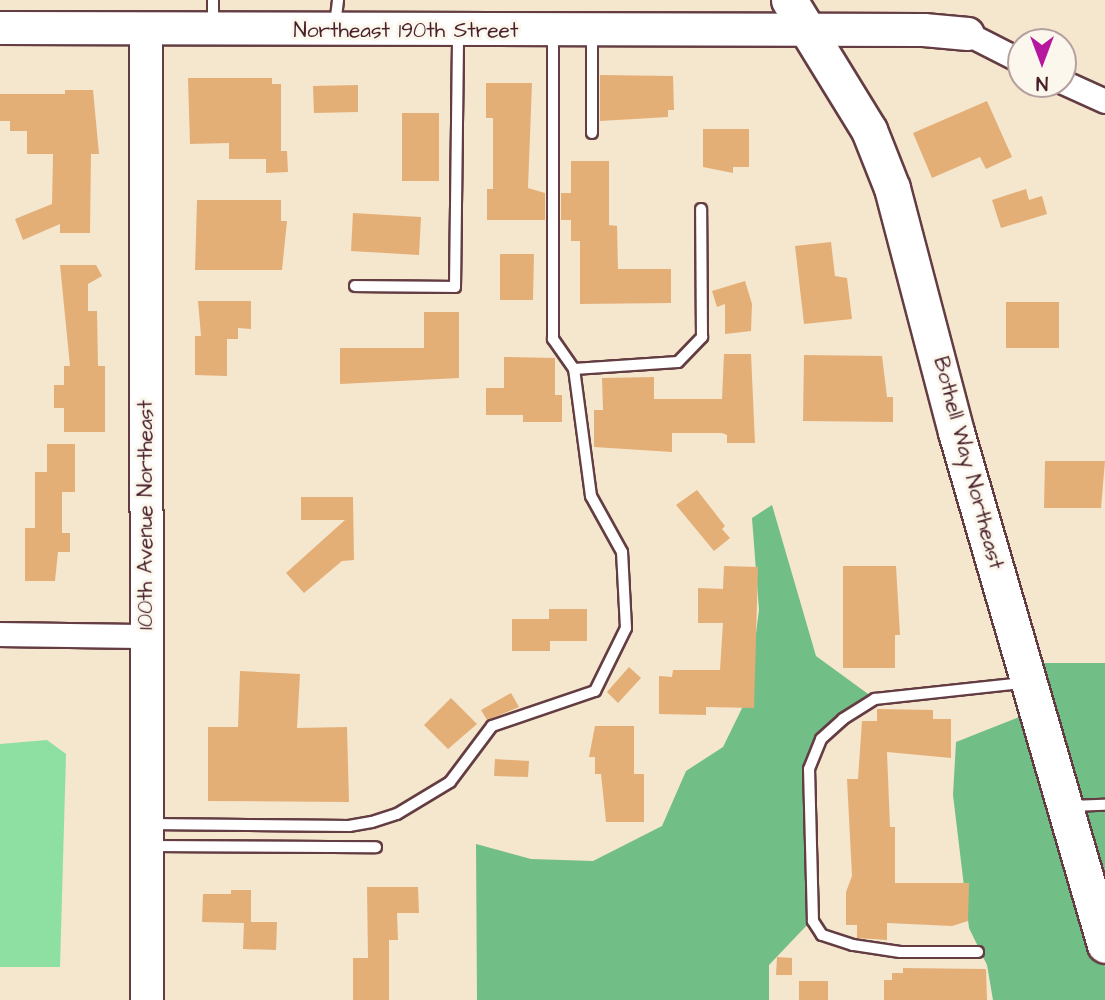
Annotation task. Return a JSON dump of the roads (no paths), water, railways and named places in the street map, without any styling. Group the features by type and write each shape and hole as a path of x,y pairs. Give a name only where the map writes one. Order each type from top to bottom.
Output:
{"main road":[{"name":"Bothell Way Northeast","path":"789,0 812,33 869,130 892,188 1029,683 1105,944"}],"street":[{"name":"Northeast 190th Street","path":"1,24 146,29 213,15 336,15 458,31 812,33 924,30 968,34"},
{"name":"100th Avenue Northeast","path":"146,29 147,1000"},
{"path":"968,34 1007,54"},
{"path":"1077,88 1105,101"},
{"path":"0,634 146,636"}],"lane":[{"path":"355,286 455,287 458,31"},
{"path":"147,835 349,826 397,814 450,782 492,726 595,691 626,628 622,552 591,496 574,369 553,339 553,32"},
{"path":"592,133 593,32"},
{"path":"574,369 678,362 702,337 701,209"},
{"path":"978,952 900,952 853,946 822,935 813,921 809,769 821,739 843,719 875,699 1029,683"},
{"path":"1065,806 1105,805"},
{"path":"147,835 376,847"}]}
